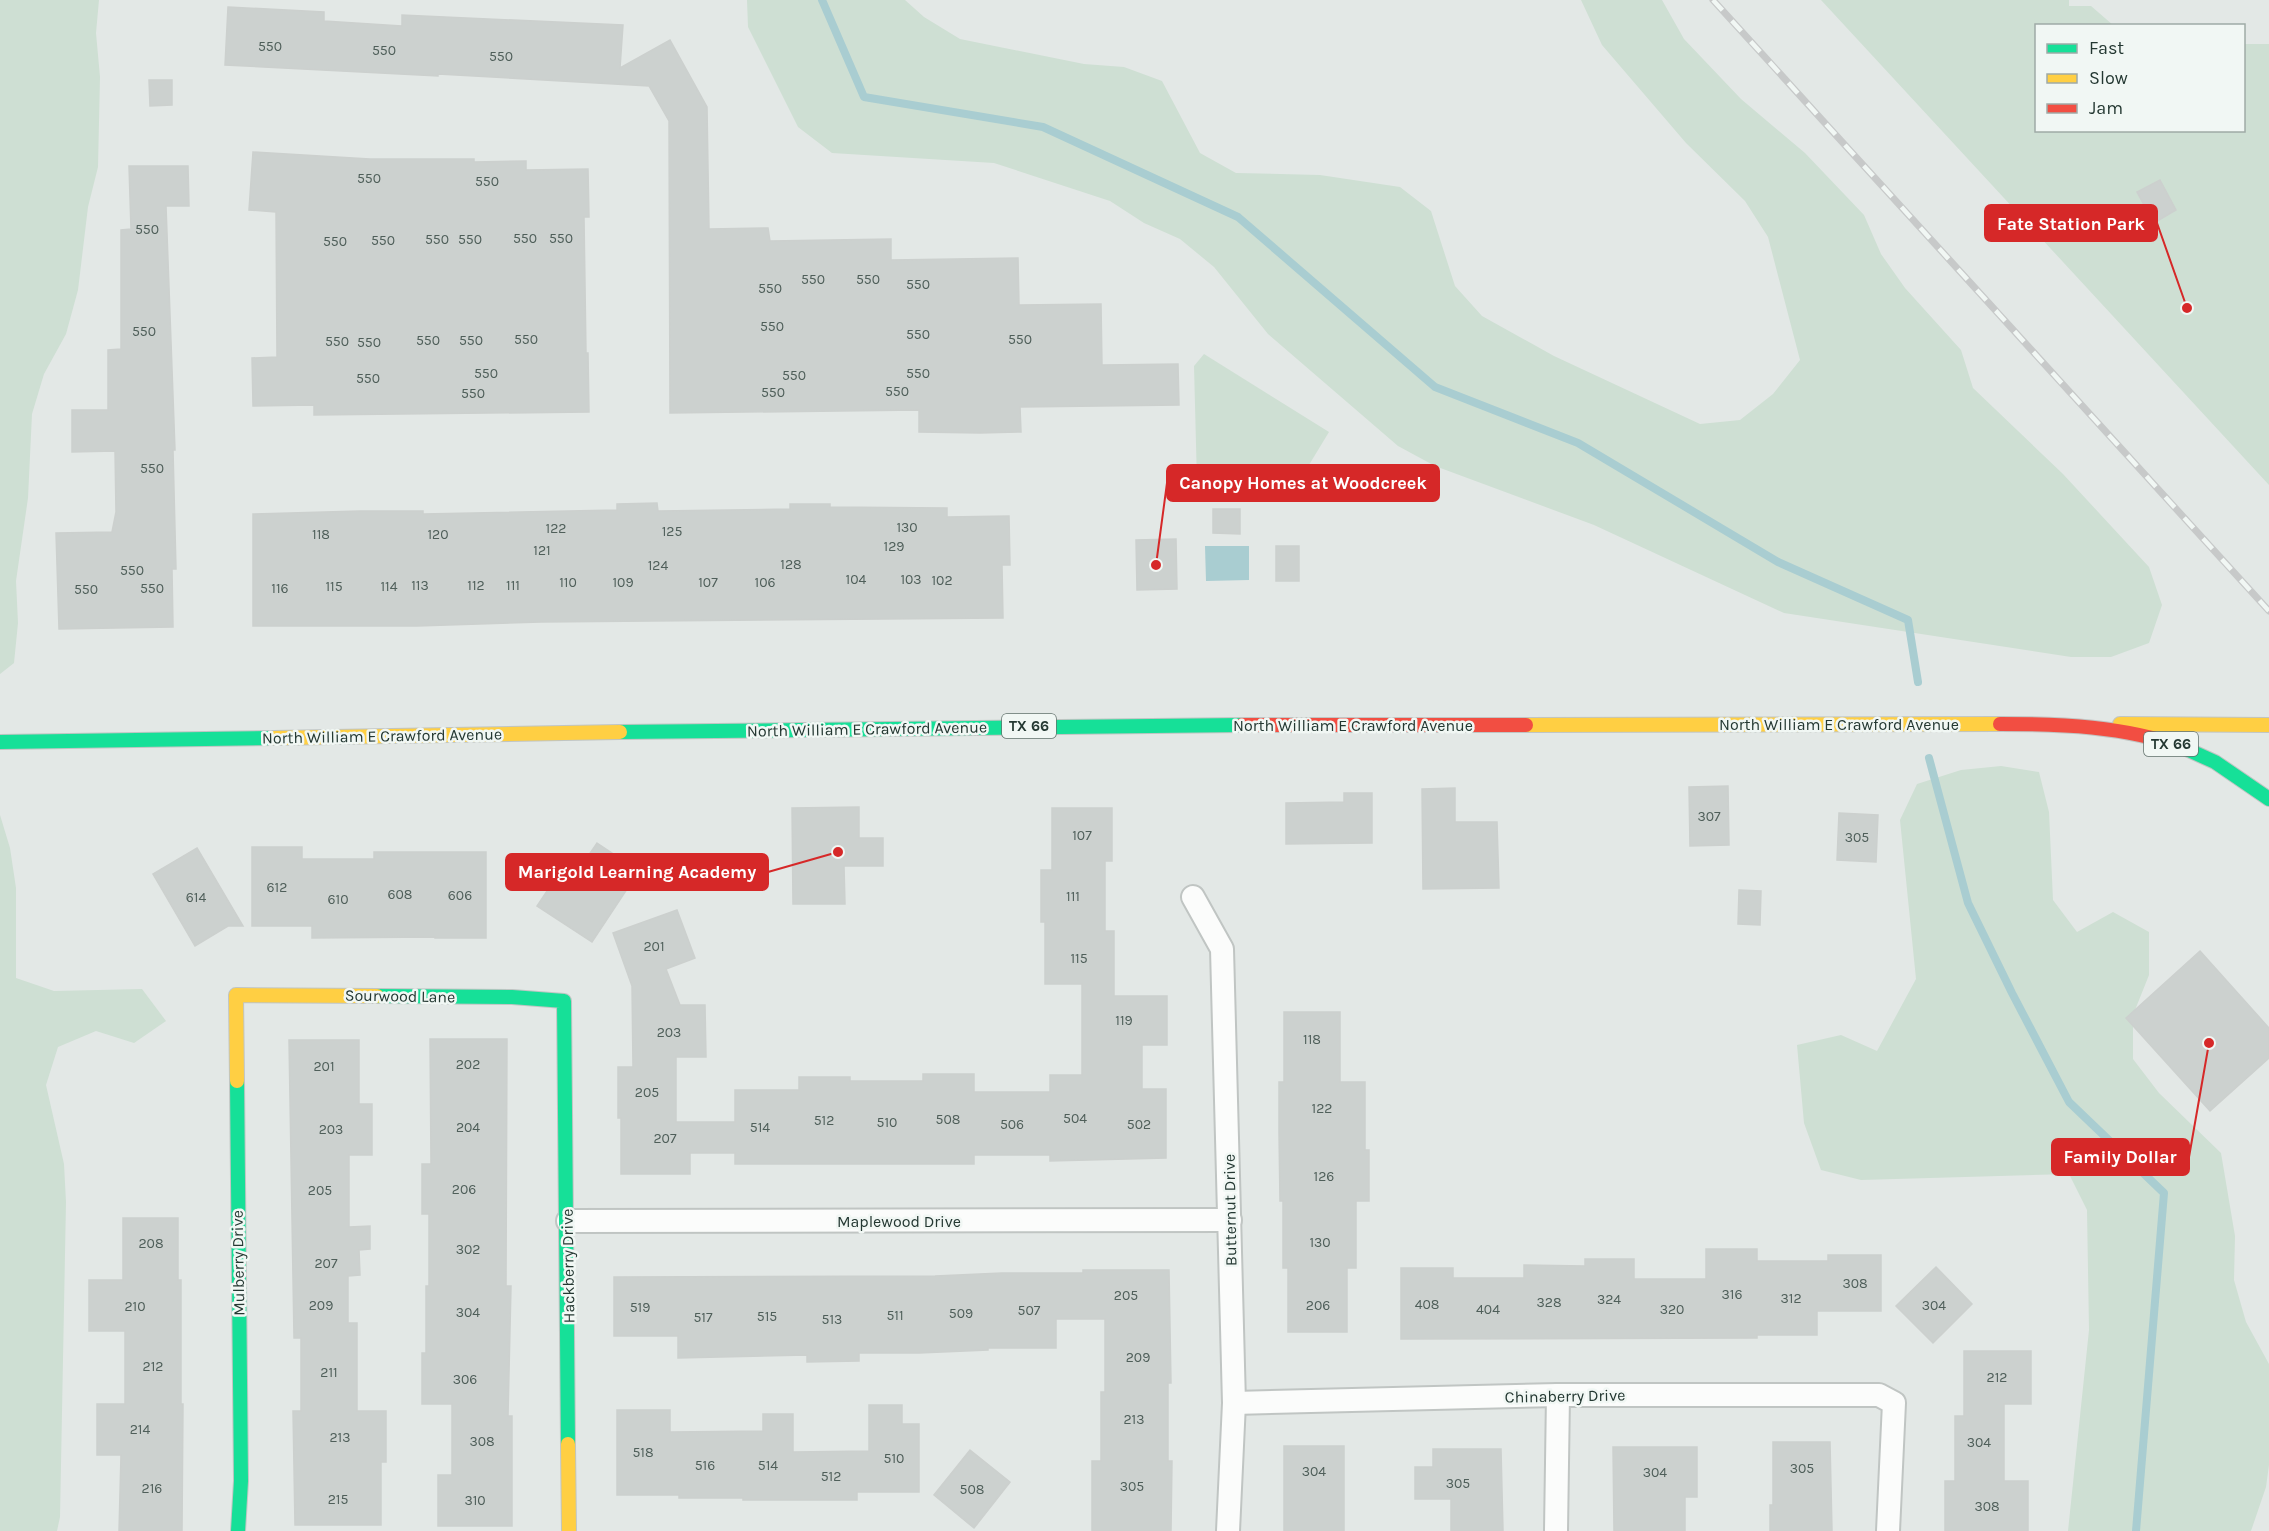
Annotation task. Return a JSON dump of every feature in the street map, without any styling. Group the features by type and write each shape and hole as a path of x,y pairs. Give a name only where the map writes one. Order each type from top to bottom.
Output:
{"main road":[{"path":"2059,723 2269,725"},
{"name":"North William E Crawford Avenue","path":"0,742 1106,725 2059,723"},
{"name":"TX 66","path":"2059,723 2147,737 2194,752 2231,771 2269,799"},
{"name":"Sourwood Lane","path":"236,995 512,997 564,1001"},
{"name":"Mulberry Drive","path":"236,995 241,1470 238,1531"},
{"name":"Hackberry Drive","path":"564,1001 568,1221 569,1531"}],"street":[{"name":"Butternut Drive","path":"1193,897 1222,949 1234,1403 1228,1531"},
{"name":"Maplewood Drive","path":"568,1221 1230,1220"},
{"name":"Chinaberry Drive","path":"1234,1403 1558,1395 1879,1395 1894,1403 1888,1531"},
{"path":"1556,1531 1558,1395"}],"green space":[{"path":"0,0 99,0 96,33 100,77 98,167 88,207 78,290 66,334 44,374 32,414 28,498 16,581 18,623 14,663 0,674"},
{"path":"747,0 905,0 924,17 960,39 1084,64 1124,67 1162,81 1200,153 1236,173 1320,175 1400,187 1431,211 1455,286 1482,316 1554,356 1700,424 1740,420 1773,394 1800,360 1768,237 1745,201 1686,143 1602,45 1581,0 1662,0 1684,39 1741,99 1805,153 1864,215 1881,254 1905,288 1961,350 1973,388 2063,474 2149,567 2162,605 2149,643 2111,657 2071,657 1784,613 1594,525 1435,466 1398,446 1268,334 1214,267 1180,239 1144,223 1110,201 994,163 832,153 798,127 748,27"},
{"path":"1821,0 2069,0 2069,6 2091,6 2112,24 2035,24 2035,132 2245,132 2245,44 2269,44 2269,485"},
{"path":"1204,354 1329,432 1298,483 1197,483 1194,366"},
{"path":"2001,766 2039,772 2049,812 2053,900 2077,932 2113,912 2149,932 2149,975 2133,1015 2133,1059 2159,1093 2221,1153 2235,1236 2234,1280 2246,1322 2269,1364 2269,1465 2266,1487 2251,1531 2068,1531 2089,1330 2087,1210 2069,1174 1861,1180 1821,1170 1804,1123 1797,1045 1841,1035 1877,1051 1916,979 1900,820 1917,784 1961,770"},
{"path":"0,815 10,848 16,888 16,978 54,991 142,989 166,1021 134,1043 96,1031 58,1047 46,1085 64,1164 66,1202 60,1517 57,1531 0,1531"}],"water":[{"path":"1205,546 1249,546 1249,580 1206,581"}],"building":[{"path":"228,7 324,12 324,21 402,26 402,15 623,25 620,68 670,40 707,107 709,229 768,228 770,241 891,239 891,260 1018,258 1019,305 1101,304 1102,365 1178,364 1179,405 1020,407 1021,432 980,433 919,432 919,410 670,413 669,121 649,86 225,65"},
{"path":"149,80 172,80 172,105 150,106"},
{"path":"253,152 370,159 526,161 526,170 588,169 589,217 584,217 589,412 314,415 314,405 253,406 252,358 277,357 276,212 249,210"},
{"path":"129,166 188,166 189,206 166,206 175,450 173,450 176,569 172,569 173,627 59,629 56,533 112,532 116,512 115,451 72,452 72,410 108,410 108,350 121,349 121,230 131,229"},
{"path":"2160,180 2176,210 2154,223 2137,192"},
{"path":"657,503 658,511 790,509 790,504 830,504 830,507 947,508 947,517 1009,516 1010,565 1002,565 1003,618 253,626 253,514 423,511 423,514 617,510 617,504"},
{"path":"1213,509 1240,509 1240,534 1213,533"},
{"path":"1176,539 1177,589 1137,590 1136,540"},
{"path":"1276,546 1299,546 1299,581 1276,581"},
{"path":"1728,786 1729,845 1690,846 1689,787"},
{"path":"1455,788 1455,822 1497,822 1499,888 1423,889 1422,789"},
{"path":"1344,793 1372,793 1372,843 1286,844 1286,803 1344,802"},
{"path":"859,807 859,838 883,838 883,866 844,866 845,904 793,904 792,808"},
{"path":"1052,808 1112,808 1112,861 1105,861 1105,931 1114,931 1114,996 1167,996 1167,1045 1142,1045 1142,1089 1166,1089 1166,1158 1050,1161 1050,1155 974,1155 974,1164 735,1164 735,1153 690,1153 690,1174 621,1174 618,1067 633,1067 632,986 613,933 677,910 695,958 666,969 680,1005 705,1005 706,1057 676,1057 676,1122 735,1122 735,1090 799,1090 799,1077 850,1077 850,1081 923,1081 923,1074 974,1074 974,1092 1050,1092 1050,1075 1082,1075 1082,984 1045,984 1045,922 1041,922 1041,870 1052,870"},
{"path":"1839,813 1878,815 1876,862 1837,860"},
{"path":"597,843 639,871 592,942 537,906 553,882 565,890"},
{"path":"252,847 302,847 302,859 374,859 374,852 486,852 486,938 312,938 312,926 252,926"},
{"path":"197,848 243,926 228,926 195,946 153,874"},
{"path":"1739,890 1761,891 1760,925 1738,924"},
{"path":"2200,951 2269,1028 2269,1058 2210,1111 2126,1018"},
{"path":"1284,1012 1340,1012 1340,1082 1365,1082 1365,1150 1369,1150 1369,1201 1356,1201 1356,1268 1347,1268 1347,1332 1288,1332 1288,1268 1283,1268 1283,1201 1280,1201 1279,1133 1279,1082 1284,1082"},
{"path":"430,1039 507,1039 506,1286 511,1286 508,1416 512,1416 512,1526 438,1526 438,1475 452,1475 452,1404 422,1404 422,1353 426,1353 426,1286 429,1286 429,1214 422,1214 422,1164 431,1164"},
{"path":"289,1040 359,1040 359,1104 372,1104 372,1155 349,1155 349,1227 370,1226 370,1249 359,1250 360,1275 348,1276 348,1323 357,1323 357,1411 386,1411 386,1462 381,1462 381,1525 295,1525 293,1411 301,1411 301,1338 294,1338"},
{"path":"123,1218 178,1218 178,1280 181,1280 181,1404 183,1404 182,1531 119,1531 121,1455 97,1455 97,1404 125,1404 125,1331 89,1331 89,1280 123,1280"},
{"path":"1706,1249 1757,1249 1757,1261 1828,1261 1828,1255 1881,1255 1881,1311 1817,1311 1817,1335 1757,1335 1757,1338 1401,1339 1401,1268 1453,1268 1453,1278 1524,1278 1524,1265 1585,1266 1585,1259 1634,1259 1634,1279 1706,1279"},
{"path":"1936,1267 1972,1304 1933,1343 1896,1306"},
{"path":"1083,1270 1169,1270 1171,1383 1168,1383 1168,1461 1172,1461 1171,1531 1092,1531 1092,1461 1101,1461 1101,1392 1105,1392 1105,1319 1056,1319 1056,1348 859,1353 859,1361 807,1362 807,1355 678,1358 678,1336 614,1336 614,1277 935,1276 1083,1273"},
{"path":"1964,1351 2031,1351 2031,1404 2004,1404 2004,1481 2028,1481 2028,1531 1945,1531 1945,1481 1955,1481 1955,1416 1964,1416"},
{"path":"869,1405 902,1405 902,1424 919,1424 919,1492 857,1492 857,1500 743,1500 743,1498 679,1498 679,1495 617,1495 617,1410 670,1410 670,1432 763,1431 763,1414 793,1414 793,1452 869,1451"},
{"path":"1773,1442 1830,1442 1832,1531 1770,1531 1770,1505 1773,1505"},
{"path":"1284,1446 1344,1446 1344,1531 1284,1531"},
{"path":"1613,1447 1697,1447 1697,1497 1685,1497 1685,1531 1614,1531"},
{"path":"1433,1449 1501,1449 1503,1531 1451,1531 1451,1499 1415,1499 1415,1467 1433,1467"},
{"path":"970,1450 1010,1482 974,1528 934,1495"}],"waterway":[{"path":"822,0 864,97 1043,127 1238,217 1435,387 1578,443 1778,562 1908,620 1918,682"},
{"path":"1929,758 1968,903 2069,1102 2164,1193 2136,1531"}],"railway":[{"path":"1713,0 2269,611"}],"traffic: fast":[{"path":"620,732 1242,725"},
{"path":"0,742 273,738"},
{"path":"2182,747 2215,762 2269,799"},
{"path":"377,996 512,997 564,1001 568,1444"},
{"path":"237,1081 241,1481 238,1531"}],"traffic: slow":[{"path":"1526,725 2000,724"},
{"path":"2120,724 2269,725"},
{"path":"273,738 620,732"},
{"path":"237,1081 236,995 377,996"},
{"path":"568,1444 569,1531"}],"traffic: jam":[{"path":"2000,724 2115,730 2182,747"},
{"path":"1242,725 1526,725"}],"place":[{"name":"Fate Station Park","path":"2187,308"},
{"name":"Canopy Homes at Woodcreek","path":"1156,565"},
{"name":"Marigold Learning Academy","path":"838,852"},
{"name":"Family Dollar","path":"2209,1043"}]}
